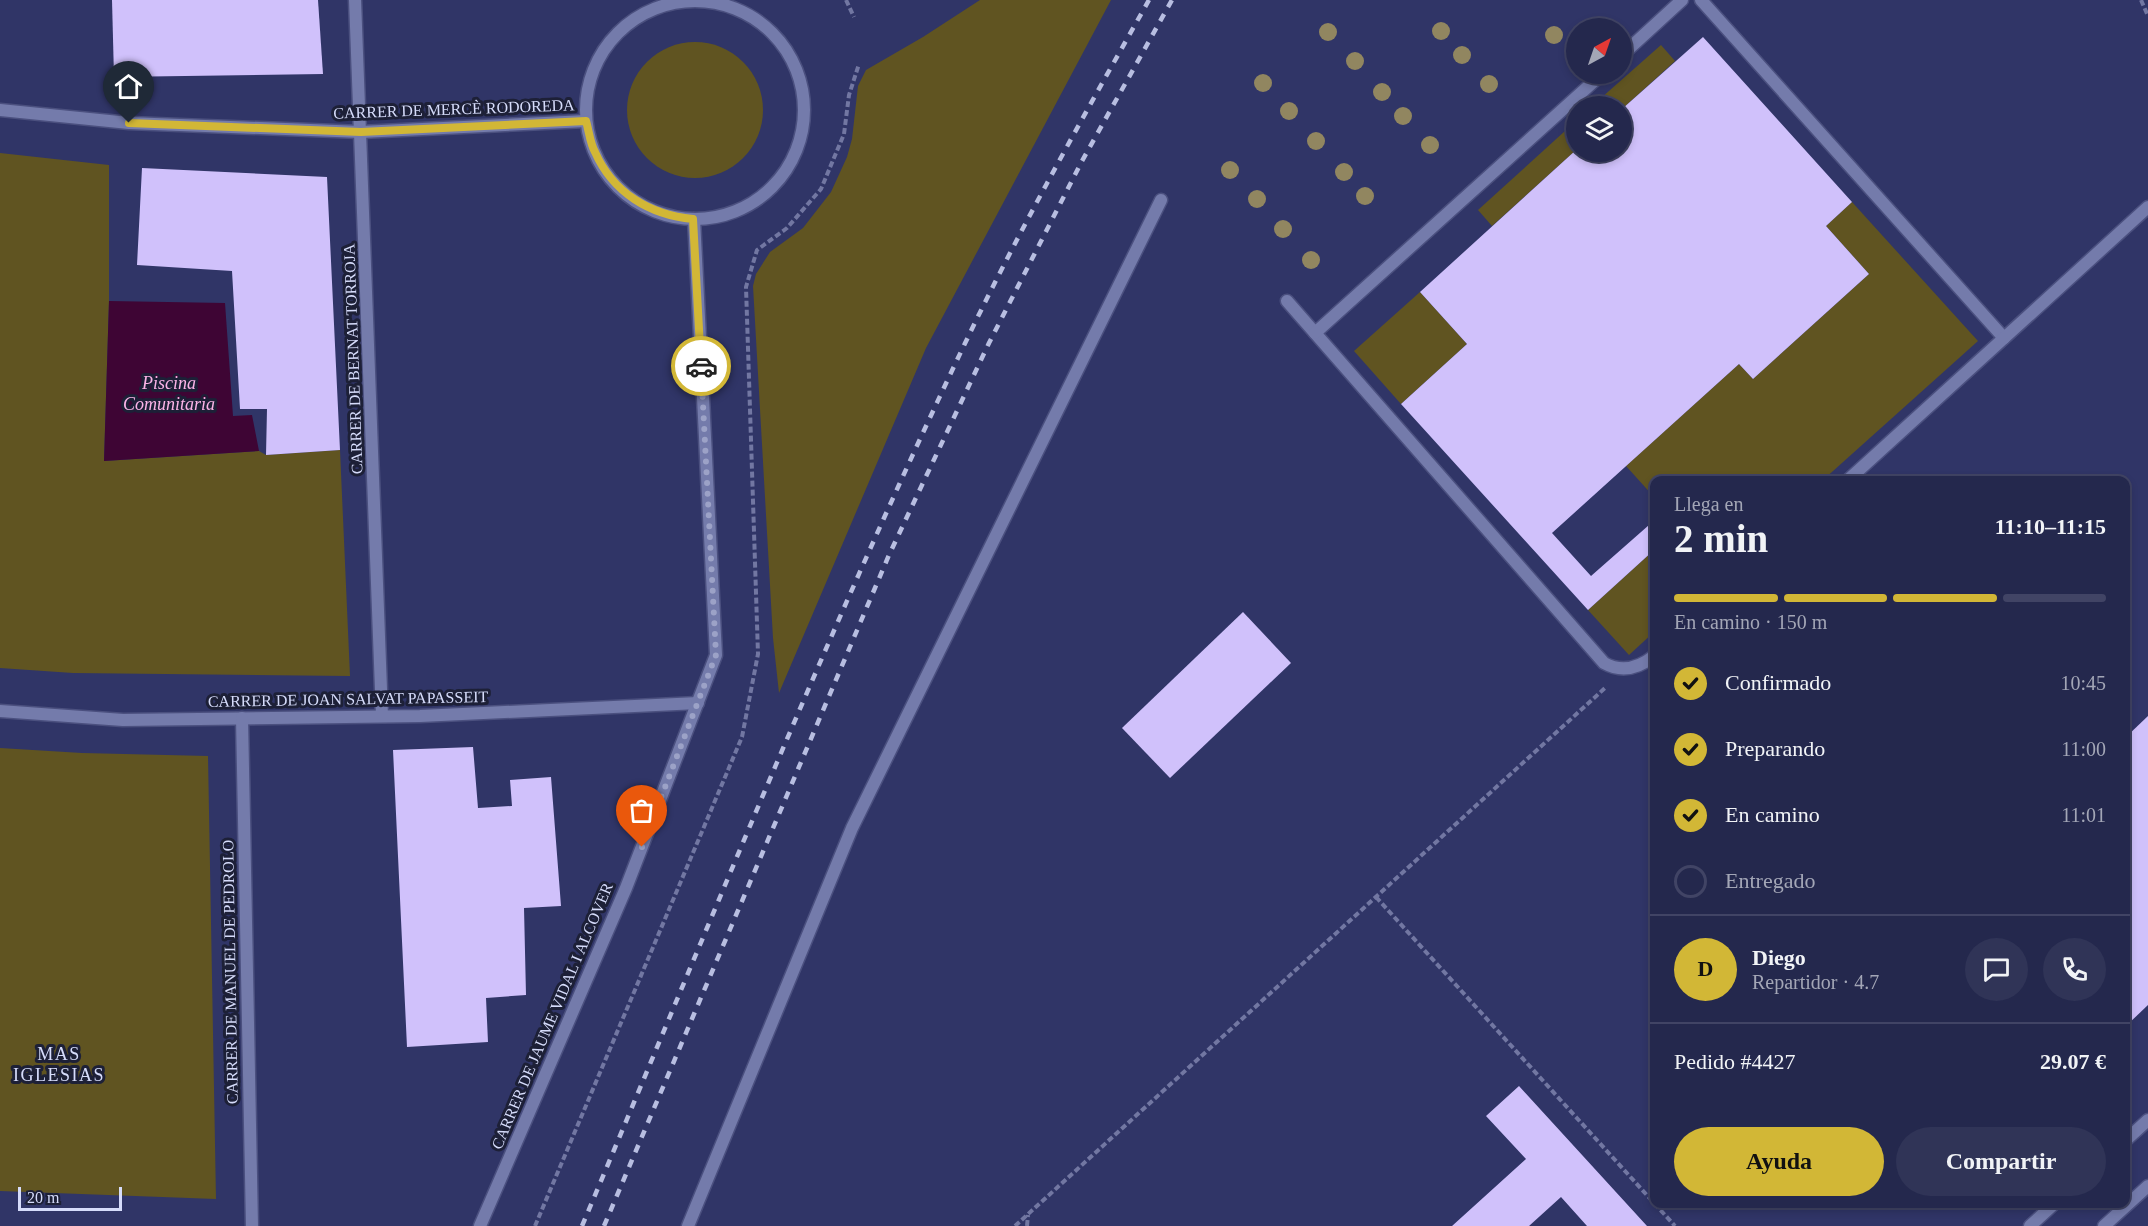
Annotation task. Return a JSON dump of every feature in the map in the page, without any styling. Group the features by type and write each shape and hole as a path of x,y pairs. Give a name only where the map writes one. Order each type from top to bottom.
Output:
{"street":[{"name":"CARRER DE BERNAT TORROJA","path":"355,0 382,716"},
{"path":"1632,46 1682,0"},
{"path":"1701,0 2004,338"},
{"path":"677,1 728,3 762,23 784,46 790,56 804,100 803,128 797,150 783,175 769,191 750,205 723,215 693,219 654,211 626,194 606,173 594,150 586,121 586,102 591,75 601,54 614,36 628,23 653,8 677,1"},
{"path":"1315,333 1591,84"},
{"name":"CARRER DE MERCÈ RODOREDA","path":"0,110 129,123 361,132 586,121"},
{"path":"688,1226 852,828 1161,200"},
{"path":"1852,476 2148,207"},
{"name":"CARRER DE JAUME VIDAL I ALCOVER","path":"480,1226 626,888 716,655 693,219"},
{"path":"1287,301 1604,663 1626,669 1635,668 1650,659"},
{"name":"CARRER DE JOAN SALVAT PAPASSEIT","path":"0,711 123,720 382,716 698,703"},
{"name":"CARRER DE MANUEL DE PEDROLO","path":"242,718 252,1226"},
{"path":"2130,1136 2148,1120"},
{"path":"2130,1202 2148,1186"},
{"path":"2030,1226 2050,1208"},
{"path":"2104,1226 2124,1208"}],"path":[{"path":"846,0 854,16"},
{"path":"2141,0 2148,16"},
{"path":"1015,1226 1626,669"},
{"path":"1376,897 1650,1198"},
{"path":"1659,1208 1675,1226"},
{"path":"1027,1226 1028,1215"}],"shaded area":[{"path":"980,0 1111,0 926,348 779,693 773,638 753,286 756,274 770,252 803,228 831,192 847,157 852,139 858,86 866,70"},
{"path":"695,42 721,47 743,62 758,84 763,110 758,136 743,158 721,173 695,178 669,173 647,158 632,136 627,110 632,84 647,62 669,47"},
{"path":"1661,45 1675,61 1632,100 1632,96 1603,96 1617,84 1632,84 1632,71"},
{"path":"1566,130 1566,159 1492,226 1478,210"},
{"path":"0,153 109,165 109,301 104,461 259,451 266,455 340,450 350,676 73,673 0,668"},
{"path":"1852,202 1978,341 1827,476 1650,476 1650,493 1626,466 1739,364 1753,379 1869,274 1826,226"},
{"path":"1420,292 1467,344 1401,404 1354,351"},
{"path":"1650,554 1650,636 1629,655 1588,610"},
{"path":"0,748 82,753 208,756 216,1199 0,1191"}],"water":[{"name":"Piscina Comunitaria","path":"109,301 225,303 233,416 252,415 259,451 104,461"}],"building":[{"path":"112,0 318,0 323,74 114,77"},
{"path":"1703,37 1852,202 1826,226 1869,274 1753,379 1739,364 1552,533 1591,576 1650,526 1650,554 1588,610 1401,404 1467,344 1420,292 1566,159 1566,162 1632,162 1632,100"},
{"path":"142,168 327,177 340,450 266,455 267,409 240,409 232,271 137,265"},
{"path":"1243,612 1291,663 1170,778 1122,728"},
{"path":"2148,716 2148,1005 2130,1022 2130,733"},
{"path":"473,747 478,808 512,806 510,780 551,777 561,906 524,908 526,995 486,998 488,1042 407,1047 393,750"},
{"path":"1519,1086 1647,1226 1587,1226 1561,1197 1529,1226 1452,1226 1526,1159 1486,1116"}],"railway":[{"path":"582,1226 770,778 917,445 1012,250 1149,0"},
{"path":"604,1226 889,555 989,343 1082,161 1172,0"}],"way so far":[{"path":"642,847 716,655 701,366"}],"district":[{"name":"MAS IGLESIAS","path":"59,1064"}],"route":[{"path":"129,123 361,132 586,121 594,150 606,173 626,194 654,211 693,219 701,366"}]}
